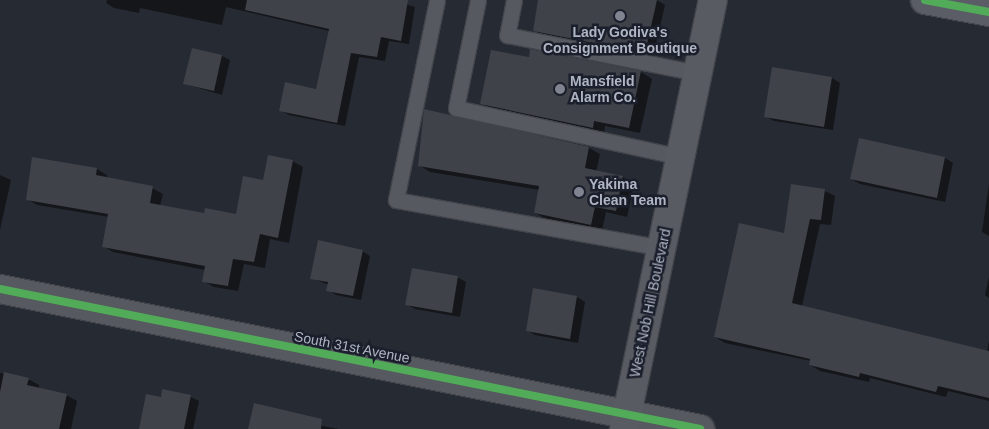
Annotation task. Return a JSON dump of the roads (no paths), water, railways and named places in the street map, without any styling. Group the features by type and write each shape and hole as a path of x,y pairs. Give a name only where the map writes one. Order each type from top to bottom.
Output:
{"main road":[{"name":"West Nob Hill Boulevard","path":"626,422 713,0"}],"street":[{"path":"925,0 989,12"},
{"name":"South 31st Avenue","path":"0,289 626,422 700,429"}],"lane":[{"path":"437,0 396,200 662,248"},
{"path":"478,0 456,108 680,157"},
{"path":"514,0 507,35 698,72"}],"place":[{"name":"Lady Godiva's Consignment Boutique","path":"620,16"},
{"name":"Mansfield Alarm Co.","path":"560,89"},
{"name":"Yakima Clean Team","path":"579,192"}]}
